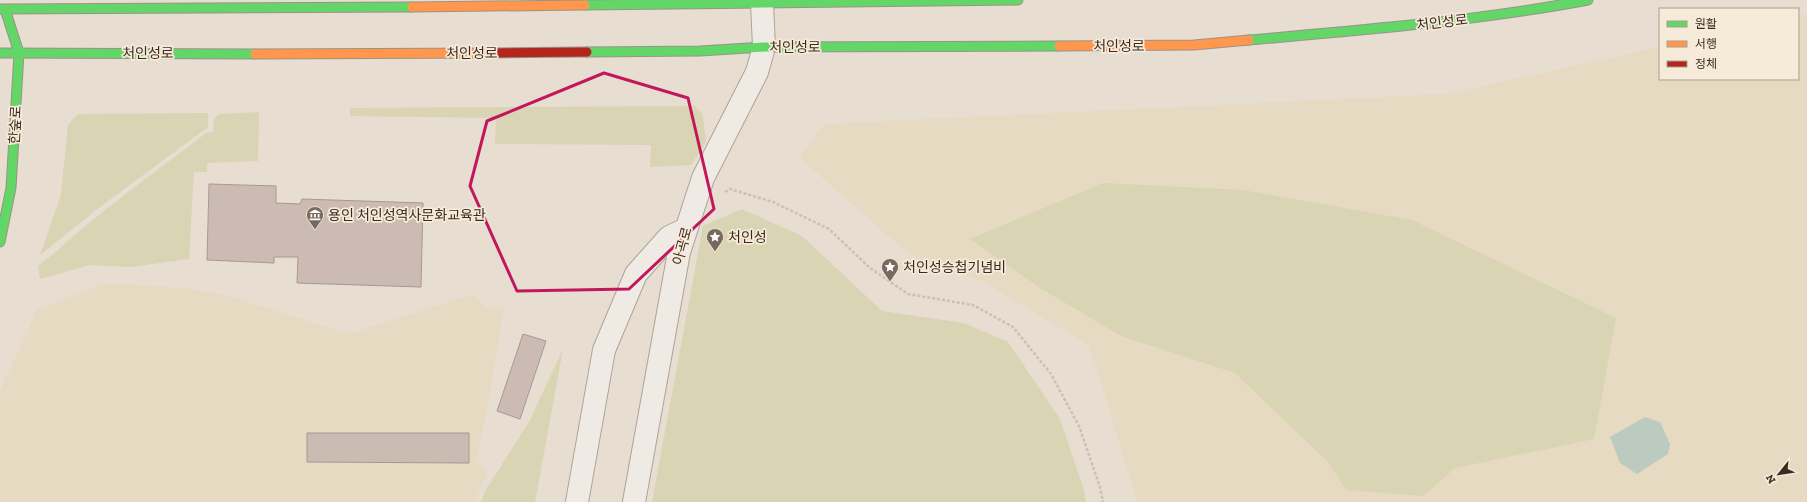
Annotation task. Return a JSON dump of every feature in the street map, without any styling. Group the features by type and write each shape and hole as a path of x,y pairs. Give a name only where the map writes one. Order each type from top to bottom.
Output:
{"main road":[{"path":"3,9 246,9 1018,0"},
{"name":"처인성로","path":"0,53 368,54 700,51 764,47 1194,45 1410,26 1528,11 1588,0"},
{"name":"한숲로","path":"0,242 11,188 19,53 3,9"}],"street":[{"name":"아곡로","path":"634,502 679,252 703,178 757,72 764,47 762,2"},
{"path":"576,502 604,350 636,274 669,237 689,220"}],"path":[{"path":"689,220 730,189 773,202 828,229 870,268 908,294 973,305 1013,327 1051,374 1080,426 1100,486 1103,502"}],"highlighted area":[{"path":"604,73 688,98 714,209 629,289 517,291 470,186 487,121"}],"shaded area":[{"path":"1807,14 1807,502 1137,502 1090,346 982,281 910,255 800,158 824,124 1447,94 1659,47 1659,80 1799,80 1799,16"},
{"path":"695,106 703,115 706,142 691,165 650,167 651,145 495,144 496,118 350,116 350,108"},
{"path":"259,112 258,161 207,163 207,172 194,172 189,259 130,267 90,265 40,279 38,266 122,197 206,133 213,132 214,118 220,114"},
{"path":"208,113 208,127 96,210 40,255 61,195 68,125 78,114"},
{"path":"1103,183 1243,190 1412,220 1616,318 1594,439 1455,468 1423,496 1346,490 1328,462 1235,373 1121,336 1040,288 970,239"},
{"path":"742,209 802,236 882,311 964,323 1008,342 1060,419 1084,490 1086,502 652,502 703,226"},
{"path":"106,283 183,288 225,295 349,334 474,294 487,310 504,307 487,410 476,460 487,472 475,502 0,502 0,391 37,310"},
{"path":"563,349 535,502 481,502 485,491 529,422"},
{"path":"1645,417 1660,422 1670,444 1668,454 1637,474 1620,463 1610,437"}],"building":[{"name":"용인 처인성역사문화교육관","path":"209,184 276,186 276,203 300,204 302,199 423,203 421,287 297,283 298,257 274,257 274,263 207,260"},
{"path":"523,334 546,341 520,419 497,411"},
{"path":"307,433 469,433 469,463 307,462"}],"traffic: fast":[{"path":"585,5 1018,0"},
{"path":"1249,40 1462,19 1504,14 1588,0"},
{"path":"0,9 412,7"},
{"path":"0,242 11,188 19,53 5,9"},
{"path":"587,52 700,51 764,47 1059,46"},
{"path":"0,53 255,54"}],"traffic: slow":[{"path":"412,7 585,5"},
{"path":"1059,46 1194,45 1249,40"},
{"path":"255,54 495,53"}],"traffic: jam":[{"path":"495,53 587,52"}],"place":[{"name":"용인 처인성역사문화교육관","path":"315,230"},
{"name":"처인성","path":"715,252"},
{"name":"처인성승첩기념비","path":"890,282"}]}
